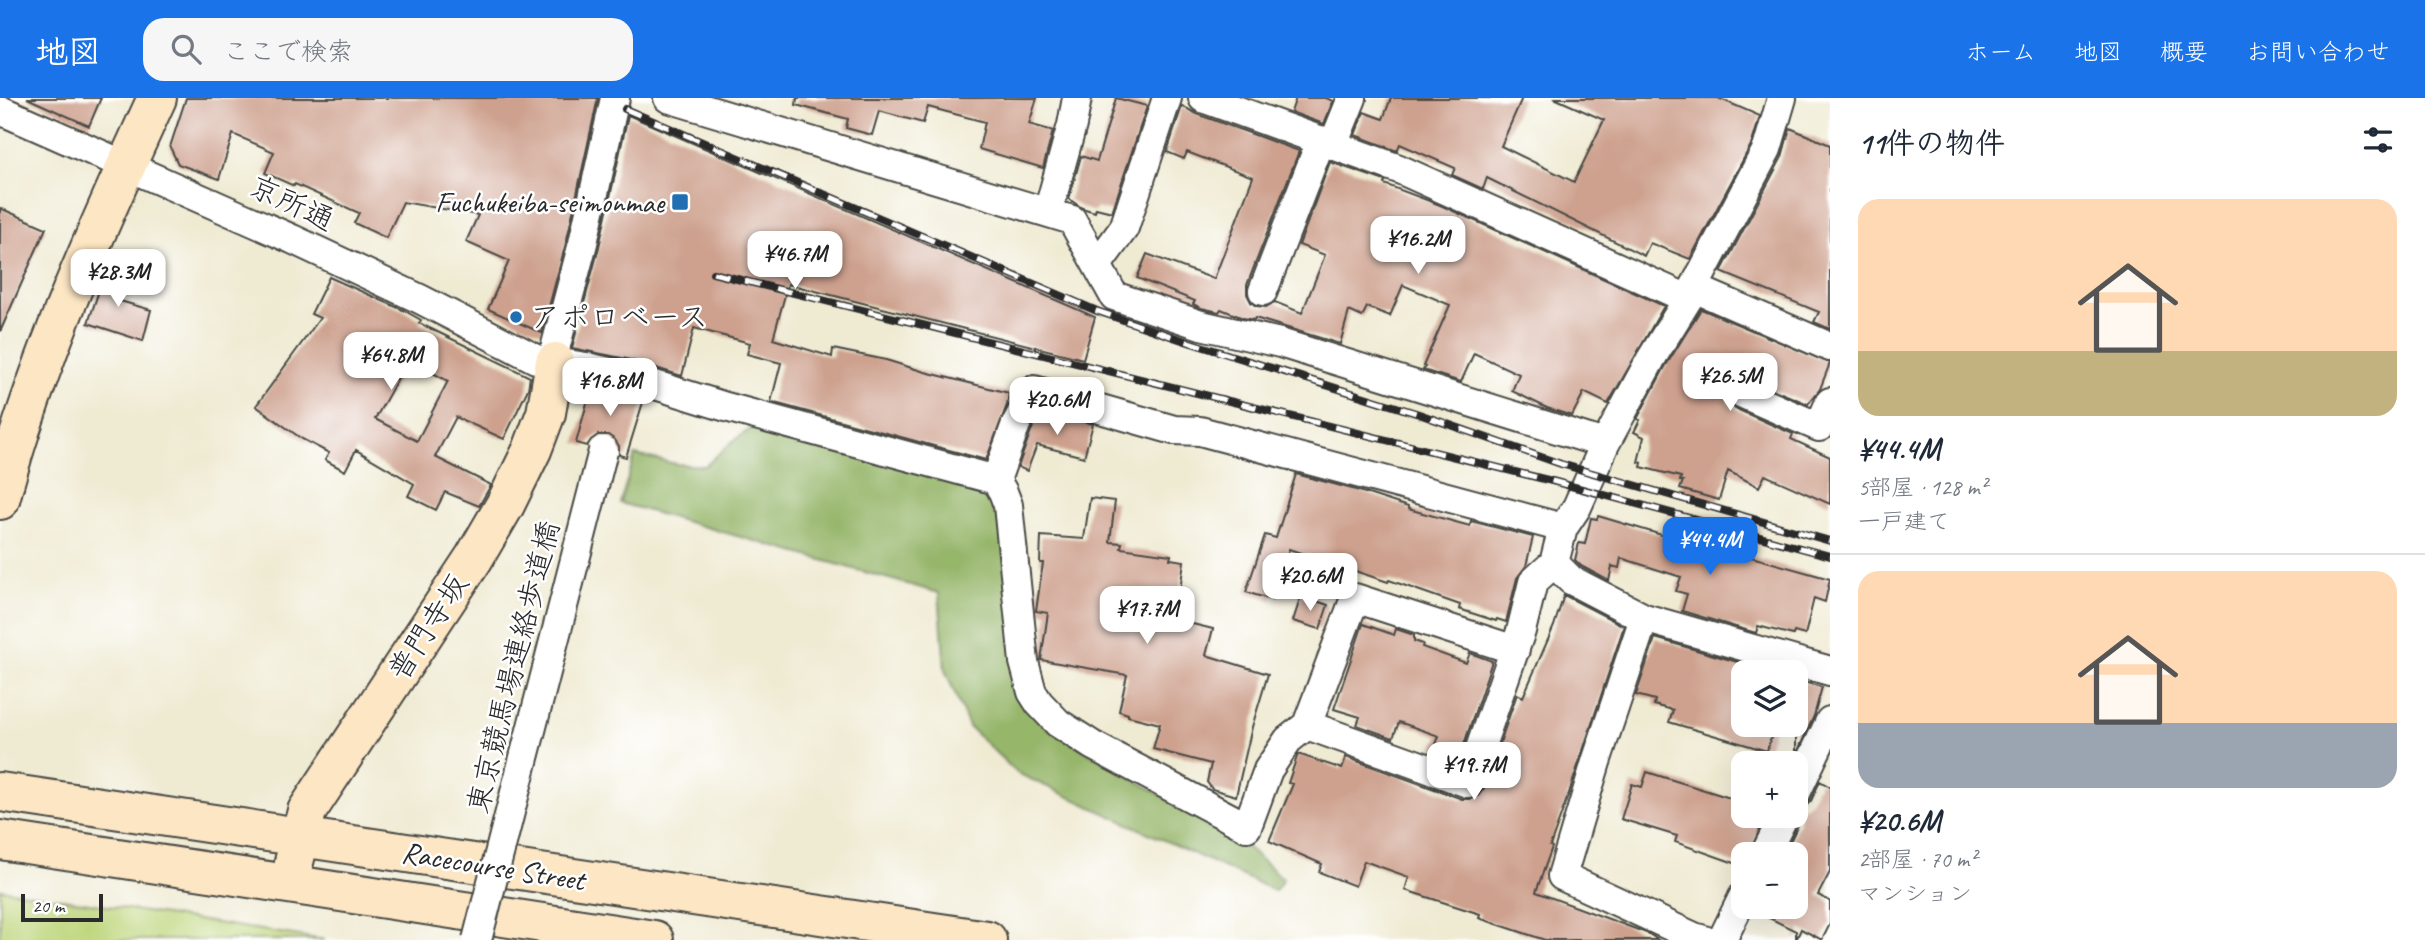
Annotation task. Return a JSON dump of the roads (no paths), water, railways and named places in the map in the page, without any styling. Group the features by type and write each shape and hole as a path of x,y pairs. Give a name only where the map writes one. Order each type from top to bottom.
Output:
{"street":[{"path":"0,499 36,382 126,165 157,98"},
{"path":"555,362 556,345 583,243 615,98"},
{"path":"668,98 1072,220 1114,296 1201,325 1280,343 1605,443"},
{"path":"1048,212 1077,98"},
{"path":"1097,265 1124,229 1167,98"},
{"path":"1203,98 1399,169 1691,293 1830,347"},
{"path":"1263,291 1327,142 1352,98"},
{"path":"1307,725 1468,783 1515,650 1533,582 1554,563 1563,528 1577,507 1605,443 1691,293 1766,149 1782,98"},
{"name":"京所通","path":"0,110 396,288 536,359 623,375 726,407 996,480"},
{"name":"普門寺坂","path":"288,884 306,811 474,558 505,505 532,450 546,413 555,362"},
{"path":"1515,650 1355,598 1307,725 1288,740 1268,771 1247,827 1092,745 1058,723 1039,704 1028,682 1008,505 996,480 1016,424 1034,390 1174,430 1200,431 1563,528"},
{"path":"1743,394 1819,427 1830,402"},
{"name":"東京競馬場連絡歩道橋","path":"477,940 603,451"},
{"path":"1554,563 1571,580 1644,618 1830,671"},
{"path":"1644,618 1596,762 1562,876 1704,940"},
{"path":"1808,768 1830,721"},
{"name":"Racecourse Street","path":"0,792 300,837 828,928 987,940"},
{"name":"Racecourse Street","path":"0,840 654,940"},
{"path":"1638,912 1646,940"},
{"path":"1722,940 1732,919"}],"railway":[{"path":"625,109 1097,311 1419,414 1561,464 1830,541"},
{"path":"713,273 1556,482 1830,556"}],"place":[{"name":"Fuchukeiba-seimonmae","path":"680,202"},
{"name":"アポロベース","path":"516,317"}]}
